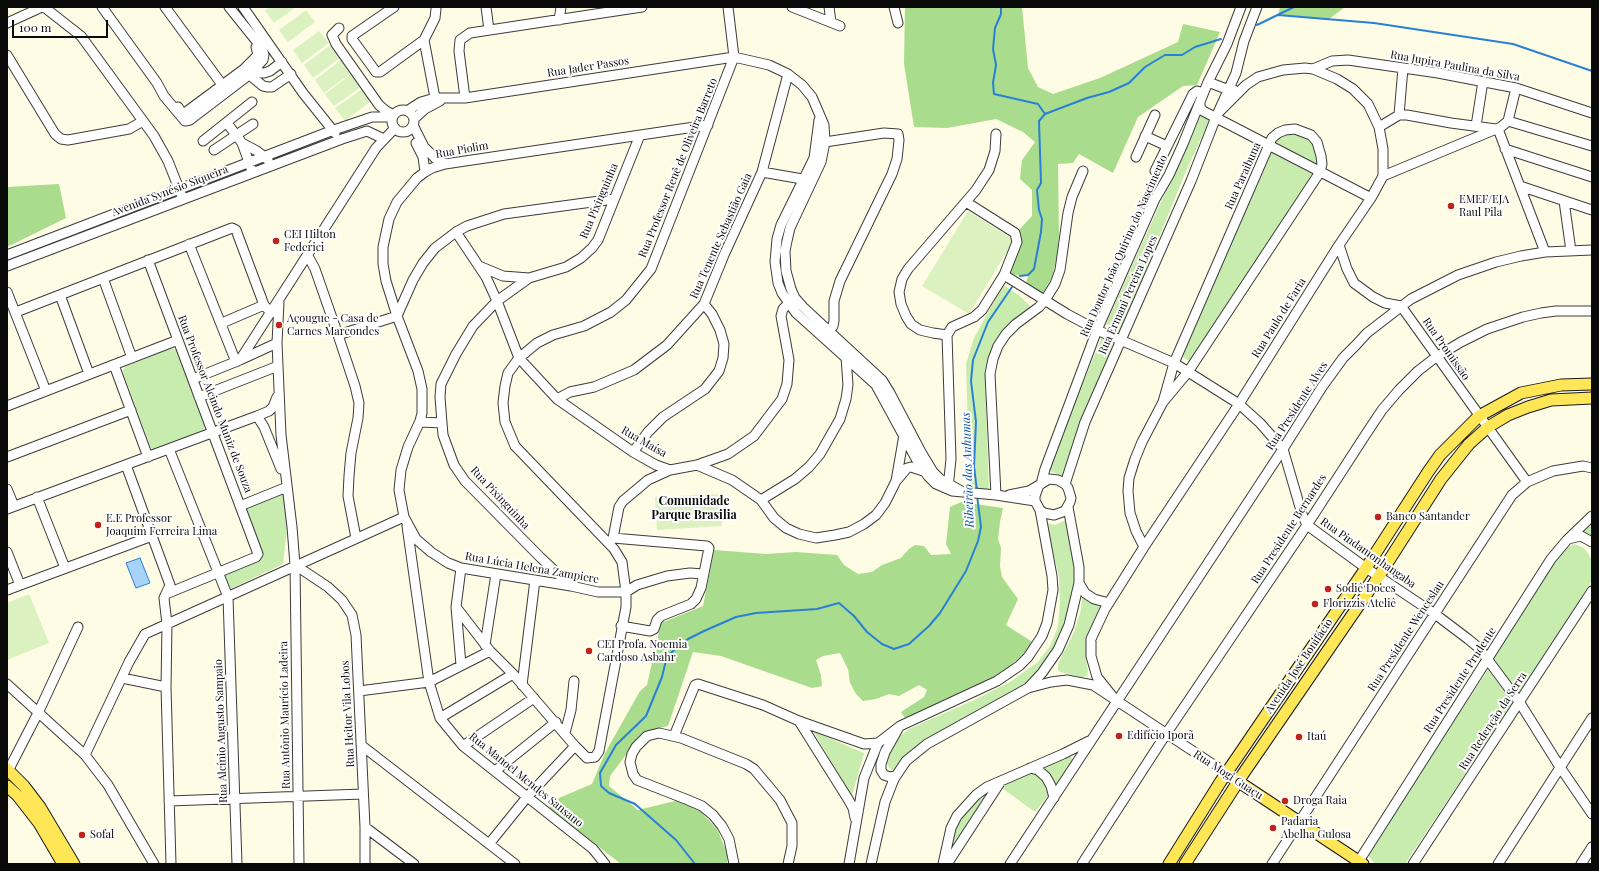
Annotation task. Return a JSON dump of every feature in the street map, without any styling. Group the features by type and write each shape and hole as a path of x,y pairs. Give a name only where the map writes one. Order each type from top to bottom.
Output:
{"main road":[{"name":"Avenida José Bonifácio","path":"1169,864 1226,774 1366,568 1440,455 1478,416 1522,393 1561,385 1592,384"},
{"name":"Avenida José Bonifácio","path":"1185,864 1238,781 1379,576 1441,479 1469,444 1488,427 1508,415 1528,406 1551,400 1592,398"},
{"path":"7,771 24,786 40,808 74,864"},
{"name":"Rua Mogi Guaçu","path":"1226,774 1359,863"},
{"path":"7,786 18,796 39,823 63,864"}],"street":[{"path":"7,23 43,7 81,36 154,136 168,161 183,199"},
{"path":"102,7 157,83 164,96 185,121 190,120 224,89 263,60 264,54 262,48 229,7"},
{"path":"165,7 224,89"},
{"path":"243,7 331,131 342,139"},
{"path":"394,7 352,36 352,39 376,72 380,72 424,40 435,18 436,8"},
{"path":"486,7 489,30"},
{"path":"559,20 561,7"},
{"path":"465,98 459,51 460,40 470,33 642,7"},
{"name":"Rua Professor Renê de Oliveira Barreto","path":"575,746 587,758 596,757 599,751 621,626 626,607 626,592 622,562 611,541 515,446 505,422 503,403 504,386 508,372 519,358 537,343 553,335 584,326 611,312 626,300 636,289 651,268 734,56 728,7"},
{"path":"792,7 840,26"},
{"path":"829,7 831,22"},
{"path":"894,7 898,23"},
{"name":"Rua Doutor João Quirino do Nascimento","path":"1040,484 1097,330 1156,199 1169,175 1241,7"},
{"name":"Rua Ermani Pereira Lopes","path":"1065,484 1085,422 1101,384 1122,341 1236,73 1244,41 1257,7"},
{"path":"339,28 332,35 336,44 379,105 394,120 400,131 411,125 425,109 439,100 424,40"},
{"path":"7,55 55,134 61,139 68,140 129,129 143,121"},
{"path":"734,56 769,65 788,74 802,85 812,97 824,125 825,142 821,162 808,180 781,225 775,251 778,283 791,300 803,307 825,334 860,364 882,380 923,471 936,484 965,492 997,495 1037,506 1044,513 1054,515 1060,514 1068,507"},
{"name":"Rua Jader Passos","path":"407,111 421,102 465,98 734,56"},
{"name":"Rua Jupira Paulina da Silva","path":"1313,69 1332,61 1348,60 1403,68 1516,88 1592,113"},
{"path":"250,69 267,73 282,62"},
{"name":"Rua Paulo de Faria","path":"1118,702 1106,689 1095,673 1091,656 1091,639 1109,602 1239,404 1339,245 1371,198 1383,176 1383,149 1379,127 1368,104 1353,90 1337,79 1313,69 1297,68 1269,73 1258,77 1246,85 1217,115"},
{"path":"1399,115 1403,68"},
{"path":"250,69 263,86 268,87 291,74"},
{"name":"Rua Tenente Sebastião Gaia","path":"557,399 570,392 594,387 634,370 667,345 704,304 724,254 762,172 788,74"},
{"path":"1476,126 1483,81"},
{"path":"1208,82 1229,90 1236,90 1246,85"},
{"path":"1383,176 1498,129 1508,121 1516,88"},
{"path":"1155,172 1193,94 1197,91 1203,93"},
{"path":"203,141 252,102"},
{"path":"1200,102 1200,108 1203,111 1217,115 1320,172 1371,198"},
{"path":"808,180 814,158 819,128 818,109"},
{"path":"238,361 308,256 401,110 407,111 412,115 412,138 420,150 425,172"},
{"path":"1136,157 1155,115"},
{"path":"1379,127 1399,115 1418,116 1451,123 1498,129"},
{"name":"Avenida Synésio Siqueira","path":"7,255 331,131 382,116 394,120"},
{"path":"368,119 367,131 382,138"},
{"path":"1508,121 1592,146"},
{"path":"227,123 242,143 253,173"},
{"path":"214,150 253,124"},
{"path":"411,125 424,147 436,159 444,164"},
{"name":"Rua Piolim","path":"423,406 418,371 386,281 383,264 383,248 389,219 397,202 425,172 444,164 708,125"},
{"name":"Rua Paraibuna","path":"1144,547 1136,531 1130,512 1128,491 1129,478 1142,442 1163,402 1174,363 1272,138 1285,130 1295,129 1311,136 1317,142 1321,156 1322,164 1320,172 1188,372 1163,402"},
{"path":"1498,129 1545,252"},
{"name":"Avenida Synésio Siqueira","path":"7,266 342,139 367,131"},
{"path":"825,142 884,133 898,134 899,140 898,159 840,281 834,301 834,321 825,334"},
{"path":"947,334 920,330 911,324 904,310 899,292 902,279 908,269 976,190 989,170 996,151 996,134"},
{"name":"Rua Pixinguinha","path":"571,586 541,558 465,481 454,465 444,435 442,423 440,393 441,384 456,354 473,326 497,301 529,278 566,267 581,258 592,248 598,240 640,135"},
{"path":"1145,136 1167,146"},
{"path":"242,143 266,157 271,166"},
{"path":"1505,148 1592,177"},
{"path":"762,172 808,180"},
{"path":"997,495 990,374 993,360 998,346 1006,334 1016,324 1039,307 1055,284 1060,270 1068,213 1072,197 1083,172"},
{"path":"1520,186 1592,210"},
{"path":"338,335 398,316 413,280 423,263 435,248 456,232 473,224 504,214 614,199"},
{"path":"1564,201 1571,251"},
{"path":"948,487 951,467 947,334 952,327 978,314 1004,275 1017,242 1015,233 966,202"},
{"path":"16,312 189,244 234,228 264,305 270,313"},
{"name":"Rua Maísa","path":"456,232 486,277 519,358 557,399 633,452 656,465 670,470 697,466 728,454 754,436 782,399 787,384 789,360 781,316 783,309 791,300"},
{"path":"189,244 238,361"},
{"path":"1339,245 1346,269 1354,283 1373,297 1385,303 1401,306"},
{"name":"Rua Presidente Alves","path":"1010,864 1090,740 1118,702 1322,387 1343,358 1367,333 1401,306 1420,294 1463,273 1496,262 1545,252 1592,250"},
{"path":"308,256 315,269 338,335 359,403 358,418 351,453 348,496 356,538"},
{"name":"Rua Professor Alcindo Muniz de Souza","path":"148,260 258,556 218,573"},
{"path":"478,266 503,276 529,278"},
{"name":"Rua Pindamonhangaba","path":"1004,275 1067,314 1097,330 1174,363 1239,404 1269,432 1283,449 1302,514 1307,525 1366,568 1468,638 1487,659 1520,703 1560,767 1592,814"},
{"path":"103,278 132,358"},
{"path":"7,292 46,391"},
{"path":"60,295 89,374"},
{"path":"278,302 277,343 280,435 286,484"},
{"path":"633,452 648,432 663,417 705,388 719,371 723,358 724,344 720,330 712,314 704,304"},
{"path":"222,323 264,305"},
{"name":"Rua Promissão","path":"1401,306 1478,416 1488,427 1527,482"},
{"name":"Rua Presidente Bernardes","path":"1082,864 1166,734 1307,525 1382,410 1408,381 1436,356 1487,329 1523,316 1556,311 1592,311"},
{"path":"7,406 178,340"},
{"path":"193,379 277,343"},
{"path":"761,500 795,479 809,467 820,454 840,419 846,399 848,385 848,354"},
{"path":"848,385 860,364"},
{"path":"114,365 148,457"},
{"path":"200,397 278,366"},
{"path":"7,489 10,508 269,411 273,407 279,392"},
{"path":"422,393 440,393"},
{"name":"Rua Lúcia Helena Zampiere","path":"423,406 420,422 408,447 401,470 399,490 405,519 416,539 448,563 461,568 571,586 598,592 626,592"},
{"path":"7,457 131,410"},
{"path":"257,416 267,433 286,484"},
{"path":"420,422 442,423"},
{"path":"907,434 925,461 948,487"},
{"path":"697,466 732,480 761,500 774,518 786,528 799,534 816,538 849,532 864,524 876,515 886,503 896,481 907,434"},
{"path":"169,449 228,596"},
{"path":"126,465 170,582 170,588 164,598 164,608 167,624 166,687 171,864"},
{"name":"Rua Presidente Wenceslau","path":"1272,864 1512,495 1527,482 1553,471 1583,466 1592,468"},
{"path":"936,475 946,472 951,467"},
{"path":"896,481 907,468 915,468 923,471"},
{"path":"621,626 652,630 657,620 661,616 691,604 696,599 701,588 709,548 707,546 611,541 619,507 623,501 648,480 670,470"},
{"path":"871,864 882,812 901,767 912,755 927,744 1028,688 1042,673 1058,650 1069,625 1079,583 1079,567 1068,507 1071,498 1068,488 1065,484 1058,480 1049,479 1028,491 997,495"},
{"path":"240,506 286,484"},
{"name":"Rua Antônio Maurício Ladeira","path":"286,484 292,527 295,565 299,864"},
{"path":"849,864 864,778 878,743 900,726 997,682 1019,666 1036,646 1047,624 1053,590 1052,576 1035,496 1040,484"},
{"path":"37,497 65,568"},
{"name":"Rua Presidente Prudente","path":"1359,863 1551,560 1566,540 1592,516"},
{"path":"85,755 129,662 145,634 356,538 405,519"},
{"name":"Rua Manoel Mendes Sansano","path":"405,519 430,682 440,718 463,746 593,849 605,864"},
{"path":"7,590 152,536"},
{"path":"1566,540 1581,536 1592,542"},
{"path":"7,552 20,585"},
{"path":"309,559 316,579"},
{"name":"Rua Heitor Vila Lobos","path":"295,565 328,587 342,600 352,616 356,635 362,745 365,864"},
{"path":"461,568 456,607 462,665"},
{"path":"166,594 218,573"},
{"path":"626,592 637,585 667,576 690,573 703,574"},
{"path":"359,691 430,682 462,665 487,648 496,574"},
{"path":"522,685 535,580"},
{"path":"1079,583 1085,593 1094,599 1109,602"},
{"name":"Rua Redenção da Serra","path":"1413,864 1520,703 1592,591"},
{"name":"Rua Alcínio Augusto Sampaio","path":"228,596 237,864"},
{"path":"456,607 487,648 514,674 575,746 527,797 489,844"},
{"path":"7,771 39,711 78,627"},
{"path":"1088,684 1095,673"},
{"path":"440,718 514,674"},
{"path":"122,678 166,687"},
{"name":"Rua Mogi Guaçu","path":"1028,688 1051,682 1067,680 1088,684 1118,702 1226,774"},
{"path":"565,733 571,710 574,681"},
{"path":"7,684 39,711 85,755 108,785 154,864"},
{"path":"674,736 695,685 698,684 763,705 799,721 864,744 878,743"},
{"path":"463,746 534,698"},
{"path":"1498,864 1592,718"},
{"path":"799,721 848,799 853,808 856,823"},
{"path":"495,771 556,722"},
{"path":"896,776 890,777 884,774 881,770 881,764 885,752 900,726"},
{"path":"734,864 729,839 722,826 713,815 702,806 637,780 631,768 630,762 636,747 647,736 654,734 674,736 746,764 759,774 780,800 792,823 792,846 788,864"},
{"path":"943,864 951,828 957,816 976,795 988,787 1063,754 1090,740"},
{"path":"362,745 515,864"},
{"path":"1030,768 1038,770 1046,777 1051,786 1054,798"},
{"path":"947,864 1001,781"},
{"path":"169,801 364,794"},
{"path":"365,827 414,864"},
{"path":"1581,864 1592,847"}],"green space":[{"path":"270,7 296,7 274,23 265,11"},
{"path":"905,7 1022,7 1028,68 1038,87 1053,94 1100,78 1178,42 1183,24 1220,32 1197,85 1183,86 1138,117 1113,173 1079,154 1073,163 1058,164 1059,236 1057,256 1052,277 1043,293 1026,285 1028,275 1020,276 1009,273 1020,240 1019,230 1032,216 1032,190 1020,179 1022,160 1035,142 1023,132 996,119 947,128 914,127 904,64"},
{"path":"1280,7 1345,7 1329,19 1278,15"},
{"path":"306,10 315,22 288,42 279,30"},
{"path":"319,31 329,43 302,63 293,50"},
{"path":"330,45 340,58 313,78 304,65"},
{"path":"341,60 351,73 324,93 315,80"},
{"path":"351,74 361,87 334,106 325,94"},
{"path":"362,89 371,101 345,121 335,108"},
{"path":"1200,115 1210,119 1186,171 1120,333 1106,324"},
{"path":"1300,133 1308,137 1314,145 1317,158 1316,165 1274,143 1281,136"},
{"path":"1272,152 1312,174 1190,362 1182,356"},
{"path":"59,184 66,218 7,247 7,187"},
{"path":"968,211 1014,240 969,314 922,286"},
{"path":"1003,285 1020,296 1032,308 990,357 985,379 989,490 970,490 966,364 974,338"},
{"path":"1102,337 1114,341 1062,476 1047,470"},
{"path":"169,349 178,351 204,425 204,430 156,450 151,448 123,370 125,367"},
{"path":"283,492 287,529 283,564 228,590 220,575 262,557 243,508"},
{"path":"720,494 722,526 657,530 655,497"},
{"path":"961,502 1003,508 998,539 1001,548 1000,566 1002,577 1018,599 1006,625 1034,643 1002,674 970,690 905,718 901,712 924,697 927,690 919,685 899,696 889,694 876,699 863,701 856,694 850,683 848,669 840,653 823,656 816,660 821,675 822,686 812,688 721,656 693,652 668,726 646,731 634,744 610,776 609,786 638,810 679,800 701,812 717,829 728,855 727,864 621,864 549,808 559,798 592,784 605,753 640,691 647,685 661,623 703,606 714,550 766,554 796,552 837,555 844,565 858,574 872,572 882,565 901,558 915,545 924,546 931,555 951,554 946,544 950,507"},
{"path":"1066,520 1076,577 1066,629 1037,678 921,743 896,769 892,771 886,763 892,748 901,735 909,729 1010,682 1038,662 1050,646 1058,627 1060,602 1059,577 1046,523 1055,525"},
{"path":"1592,523 1592,538 1582,532"},
{"path":"1574,544 1584,548 1592,561 1592,580 1521,695 1492,657 1563,550"},
{"path":"29,594 49,643 7,660 7,603"},
{"path":"1086,597 1101,604 1101,609 1089,631 1086,659 1088,671 1087,676 1082,677 1060,672 1058,670 1058,664 1074,632 1081,610 1082,598"},
{"path":"1488,670 1513,702 1405,864 1375,864 1366,853"},
{"path":"813,731 864,753 852,796"},
{"path":"1068,755 1074,762 1060,783 1055,784 1044,769 1044,765"},
{"path":"1034,773 1043,777 1049,794 1035,812 1002,788 1011,780 1024,774"},
{"path":"992,788 957,846 951,845 957,818"}],"water":[{"path":"140,558 150,583 136,588 126,563"}],"waterway":[{"name":"Ribeirão das Anhumas","path":"1001,7 1001,14 995,28 993,49 996,65 993,83 994,94 1038,104 1045,114 1039,121 1041,183 1037,190 1039,210 1042,219 1041,232 1034,269 1028,275 1020,276"},
{"path":"1257,25 1294,7"},
{"path":"1278,15 1374,23 1513,44 1592,71"},
{"path":"1045,114 1087,98 1109,92 1129,83 1145,67 1165,55 1182,55 1195,47 1221,39"},
{"name":"Ribeirão das Anhumas","path":"977,491 974,466 976,422 971,381 973,360 988,322 1012,287"},
{"name":"Ribeirão das Anhumas","path":"695,864 676,840 635,804 609,793 601,786 600,773 616,745 646,716 662,677 667,656 688,639 736,617 756,613 817,609 839,603 854,616 867,632 882,644 894,649 909,644 929,626 940,613 966,571 978,541 981,527 977,495"}],"place":[{"name":"EMEF/EJA Raul Pila","path":"1451,206"},
{"name":"CEI Hilton Federici","path":"276,241"},
{"name":"Açougue - Casa de Carnes Marcondes","path":"279,325"},
{"name":"Banco Santander","path":"1378,517"},
{"name":"E.E Professor Joaquim Ferreira Lima","path":"98,525"},
{"name":"Sodiê Doces","path":"1328,589"},
{"name":"Florizzis Ateliê","path":"1315,604"},
{"name":"CEI Profa. Noemia Cardoso Asbahr","path":"589,651"},
{"name":"Edifício Iporã","path":"1119,736"},
{"name":"Itaú","path":"1299,737"},
{"name":"Droga Raia","path":"1285,801"},
{"name":"Padaria Abelha Gulosa","path":"1273,828"},
{"name":"Sofal","path":"82,835"}],"district":[{"name":"Comunidade Parque Brasilia","path":"694,508"}]}
